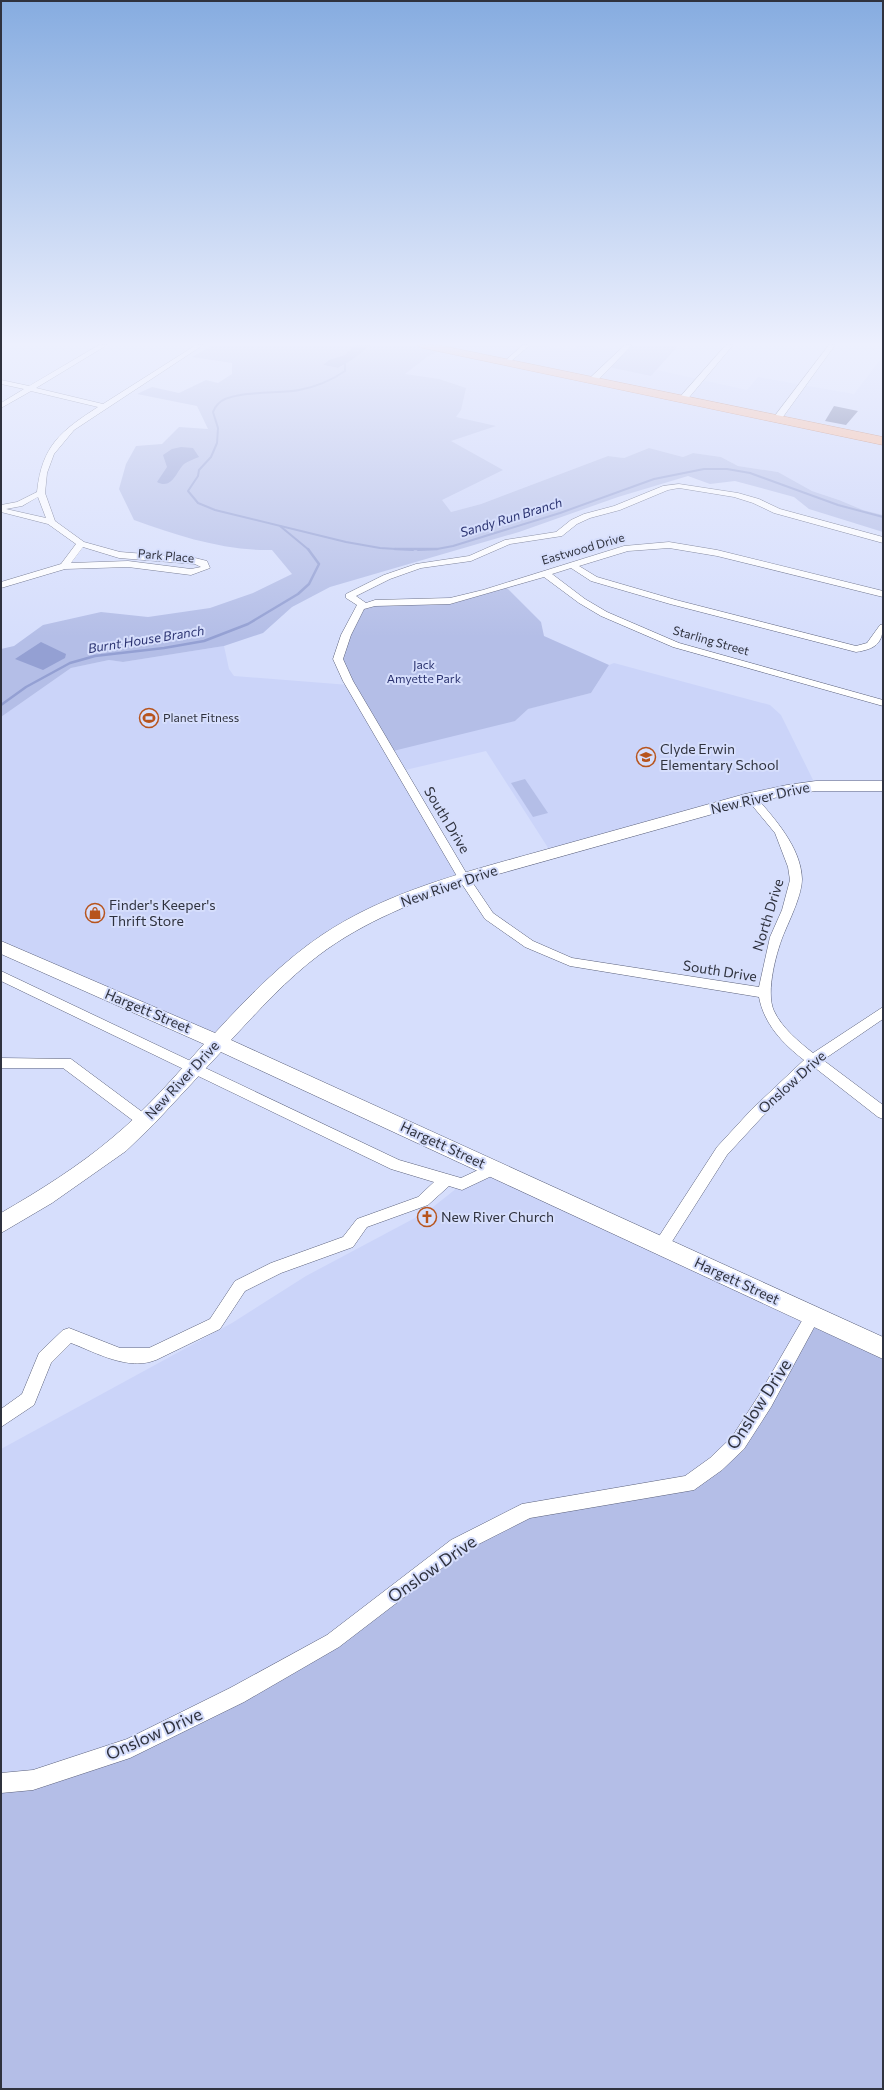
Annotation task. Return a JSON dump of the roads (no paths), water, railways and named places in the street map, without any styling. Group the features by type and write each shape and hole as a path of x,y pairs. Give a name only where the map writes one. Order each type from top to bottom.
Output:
{"street":[{"path":"51,522 41,493 43,473 50,454 60,443"},
{"path":"362,607 349,596 387,578 419,566 471,558 508,542 559,534 574,522 587,516 617,508 666,488 679,486 735,495 756,501 777,511 830,524 883,540"},
{"path":"1,508 19,504 41,493"},
{"path":"1,508 51,522 81,544 64,566 1,585"},
{"name":"Park Place","path":"64,566 128,564 191,572 206,568 204,563 195,561 119,555 81,544"},
{"name":"Eastwood Drive","path":"362,607 375,603 450,601 627,548 669,545 717,553 883,594"},
{"path":"571,565 594,579 680,604 856,649 868,648 875,643 883,627"},
{"name":"Starling Street","path":"545,573 582,601 604,614 676,646 883,702"},
{"name":"South Drive","path":"362,607 346,635 338,659 348,681 464,878 489,916 529,944 570,962 764,992"},
{"path":"860,786 883,779"},
{"name":"New River Drive","path":"1,1224 32,1206 122,1142 195,1068 270,988 326,941 368,917 417,894 464,878 751,798 787,790 816,786 883,786"},
{"name":"North Drive","path":"751,798 780,832 794,867 796,880 788,910 776,937 764,992 768,1012 791,1044 813,1060"},
{"name":"Hargett Street","path":"1,947 218,1042 812,1317 883,1348"},
{"path":"1,976 396,1165 462,1184 493,1169"},
{"name":"Onslow Drive","path":"661,1246 722,1151 757,1113 813,1060 883,1012"},
{"path":"813,1060 883,1113"},
{"path":"1,1063 66,1063 144,1121"},
{"path":"1,1419 28,1399 45,1358 69,1335 120,1355 150,1355 215,1324 240,1286 276,1268 348,1242 362,1223 423,1201 447,1179"},
{"name":"Onslow Drive","path":"1,1783 33,1780 130,1748 237,1695 333,1641 458,1546 528,1510 688,1484 716,1464 738,1443 765,1401 812,1317"}],"waterway":[{"path":"217,443 211,457 199,470 198,476 188,491 198,503 215,510 346,542 380,548 396,549"},
{"name":"Sandy Run Branch","path":"437,549 453,546 560,513 654,479 704,469 727,469 750,473 838,505 883,517"},
{"name":"Burnt House Branch","path":"280,526 308,549"},
{"name":"Burnt House Branch","path":"1,705 26,687 70,663 95,656 164,648 204,641 248,624 298,594 309,584 319,564 308,549"},
{"name":"Sandy Run Branch","path":"396,549 437,549"},
{"name":"Sandy Run Branch","path":"396,549 413,550"},
{"name":"Sandy Run Branch","path":"418,550 437,549"}],"place":[{"name":"Planet Fitness","path":"149,718"},
{"name":"Clyde Erwin Elementary School","path":"646,757"},
{"name":"Finder's Keeper's Thrift Store","path":"95,913"},
{"name":"New River Church","path":"427,1217"}],"park label":[{"name":"Jack Amyette Park","path":"424,672"}]}
